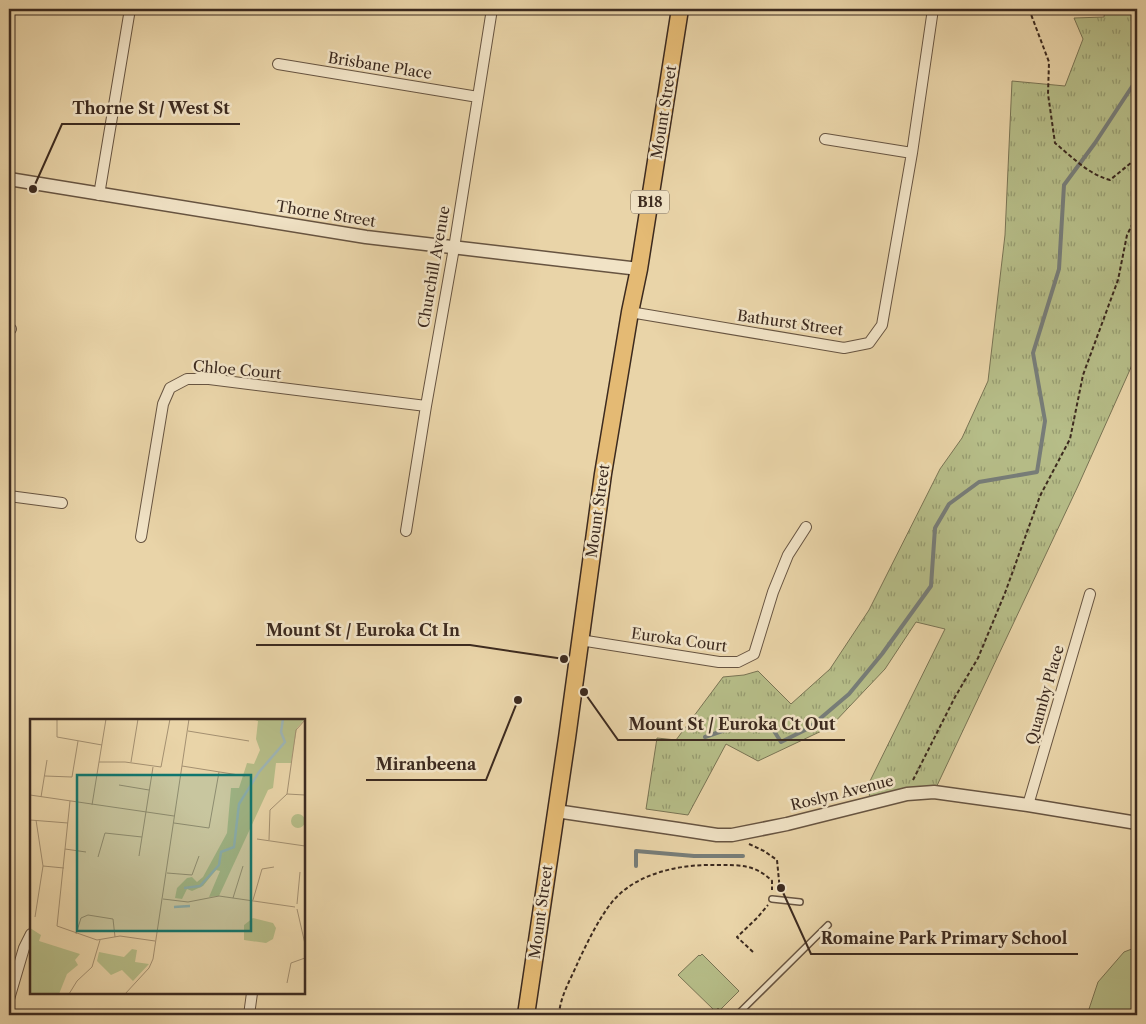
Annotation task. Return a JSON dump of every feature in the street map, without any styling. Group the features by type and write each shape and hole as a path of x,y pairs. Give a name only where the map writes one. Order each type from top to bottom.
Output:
{"highway":[{"name":"Mount Street","path":"526,1015 603,474 639,269 680,9"}],"street":[{"path":"99,195 130,9"},
{"name":"Churchill Avenue","path":"406,531 492,9"},
{"name":"Bathurst Street","path":"630,312 844,348 868,343 882,325 912,152 933,9"},
{"name":"Brisbane Place","path":"278,64 478,97"},
{"path":"825,140 912,152"},
{"name":"Thorne Street","path":"9,179 366,237 639,269"},
{"name":"Chloe Court","path":"141,537 163,404 170,388 187,379 426,406"},
{"path":"9,496 62,503"},
{"name":"Euroka Court","path":"580,640 719,662 738,662 754,654 773,592 788,555 806,527"},
{"name":"Quamby Place","path":"1028,805 1090,594"},
{"name":"Roslyn Avenue","path":"556,811 678,830 732,835 787,824 907,794 934,792 1137,823"},
{"path":"9,999 24,948 30,936"},
{"path":"250,1015 252,994"}],"lane":[{"path":"772,899 800,902"},
{"path":"737,1015 828,925"}],"path":[{"path":"1029,9 1049,62 1048,94 1055,143 1098,177 1110,180 1137,158"},
{"path":"907,794 955,698 978,658 1005,593 1040,496 1070,439 1083,375 1118,280 1127,235 1137,215"},
{"path":"732,835 764,851 777,860 781,900"},
{"path":"560,1015 560,1002 592,932 613,901 631,885 654,875 682,867 708,864 748,866 764,873 772,881 772,899 757,918 737,937 753,952"}],"green space":[{"path":"1105,9 1137,9 1137,354 1078,486 934,792 869,803 870,781 945,629 916,622 885,669 830,727 758,761 726,744 688,815 646,809 657,738 676,740 723,677 744,675 758,671 791,704 830,669 869,610 940,469 962,438 988,381 1005,235 1012,81 1065,86 1083,39 1074,18 1104,17"},
{"path":"1137,947 1137,1015 1087,1015 1098,982 1124,952"},
{"path":"702,954 739,991 720,1010 718,1008 715,1011 678,975"}],"waterway":[{"path":"705,737 751,721 769,723 781,742 809,728 849,694 882,654 931,586 935,528 949,504 979,482 1037,472 1045,421 1033,353 1059,269 1064,185 1095,143 1137,79"},
{"path":"636,866 636,851 694,856 743,856"}],"place":[{"name":"Thorne St / West St","path":"33,189"},
{"name":"Mount St / Euroka Ct In","path":"564,659"},
{"name":"Mount St / Euroka Ct Out","path":"584,692"},
{"name":"Miranbeena","path":"518,700"},
{"name":"Romaine Park Primary School","path":"781,888"}]}
